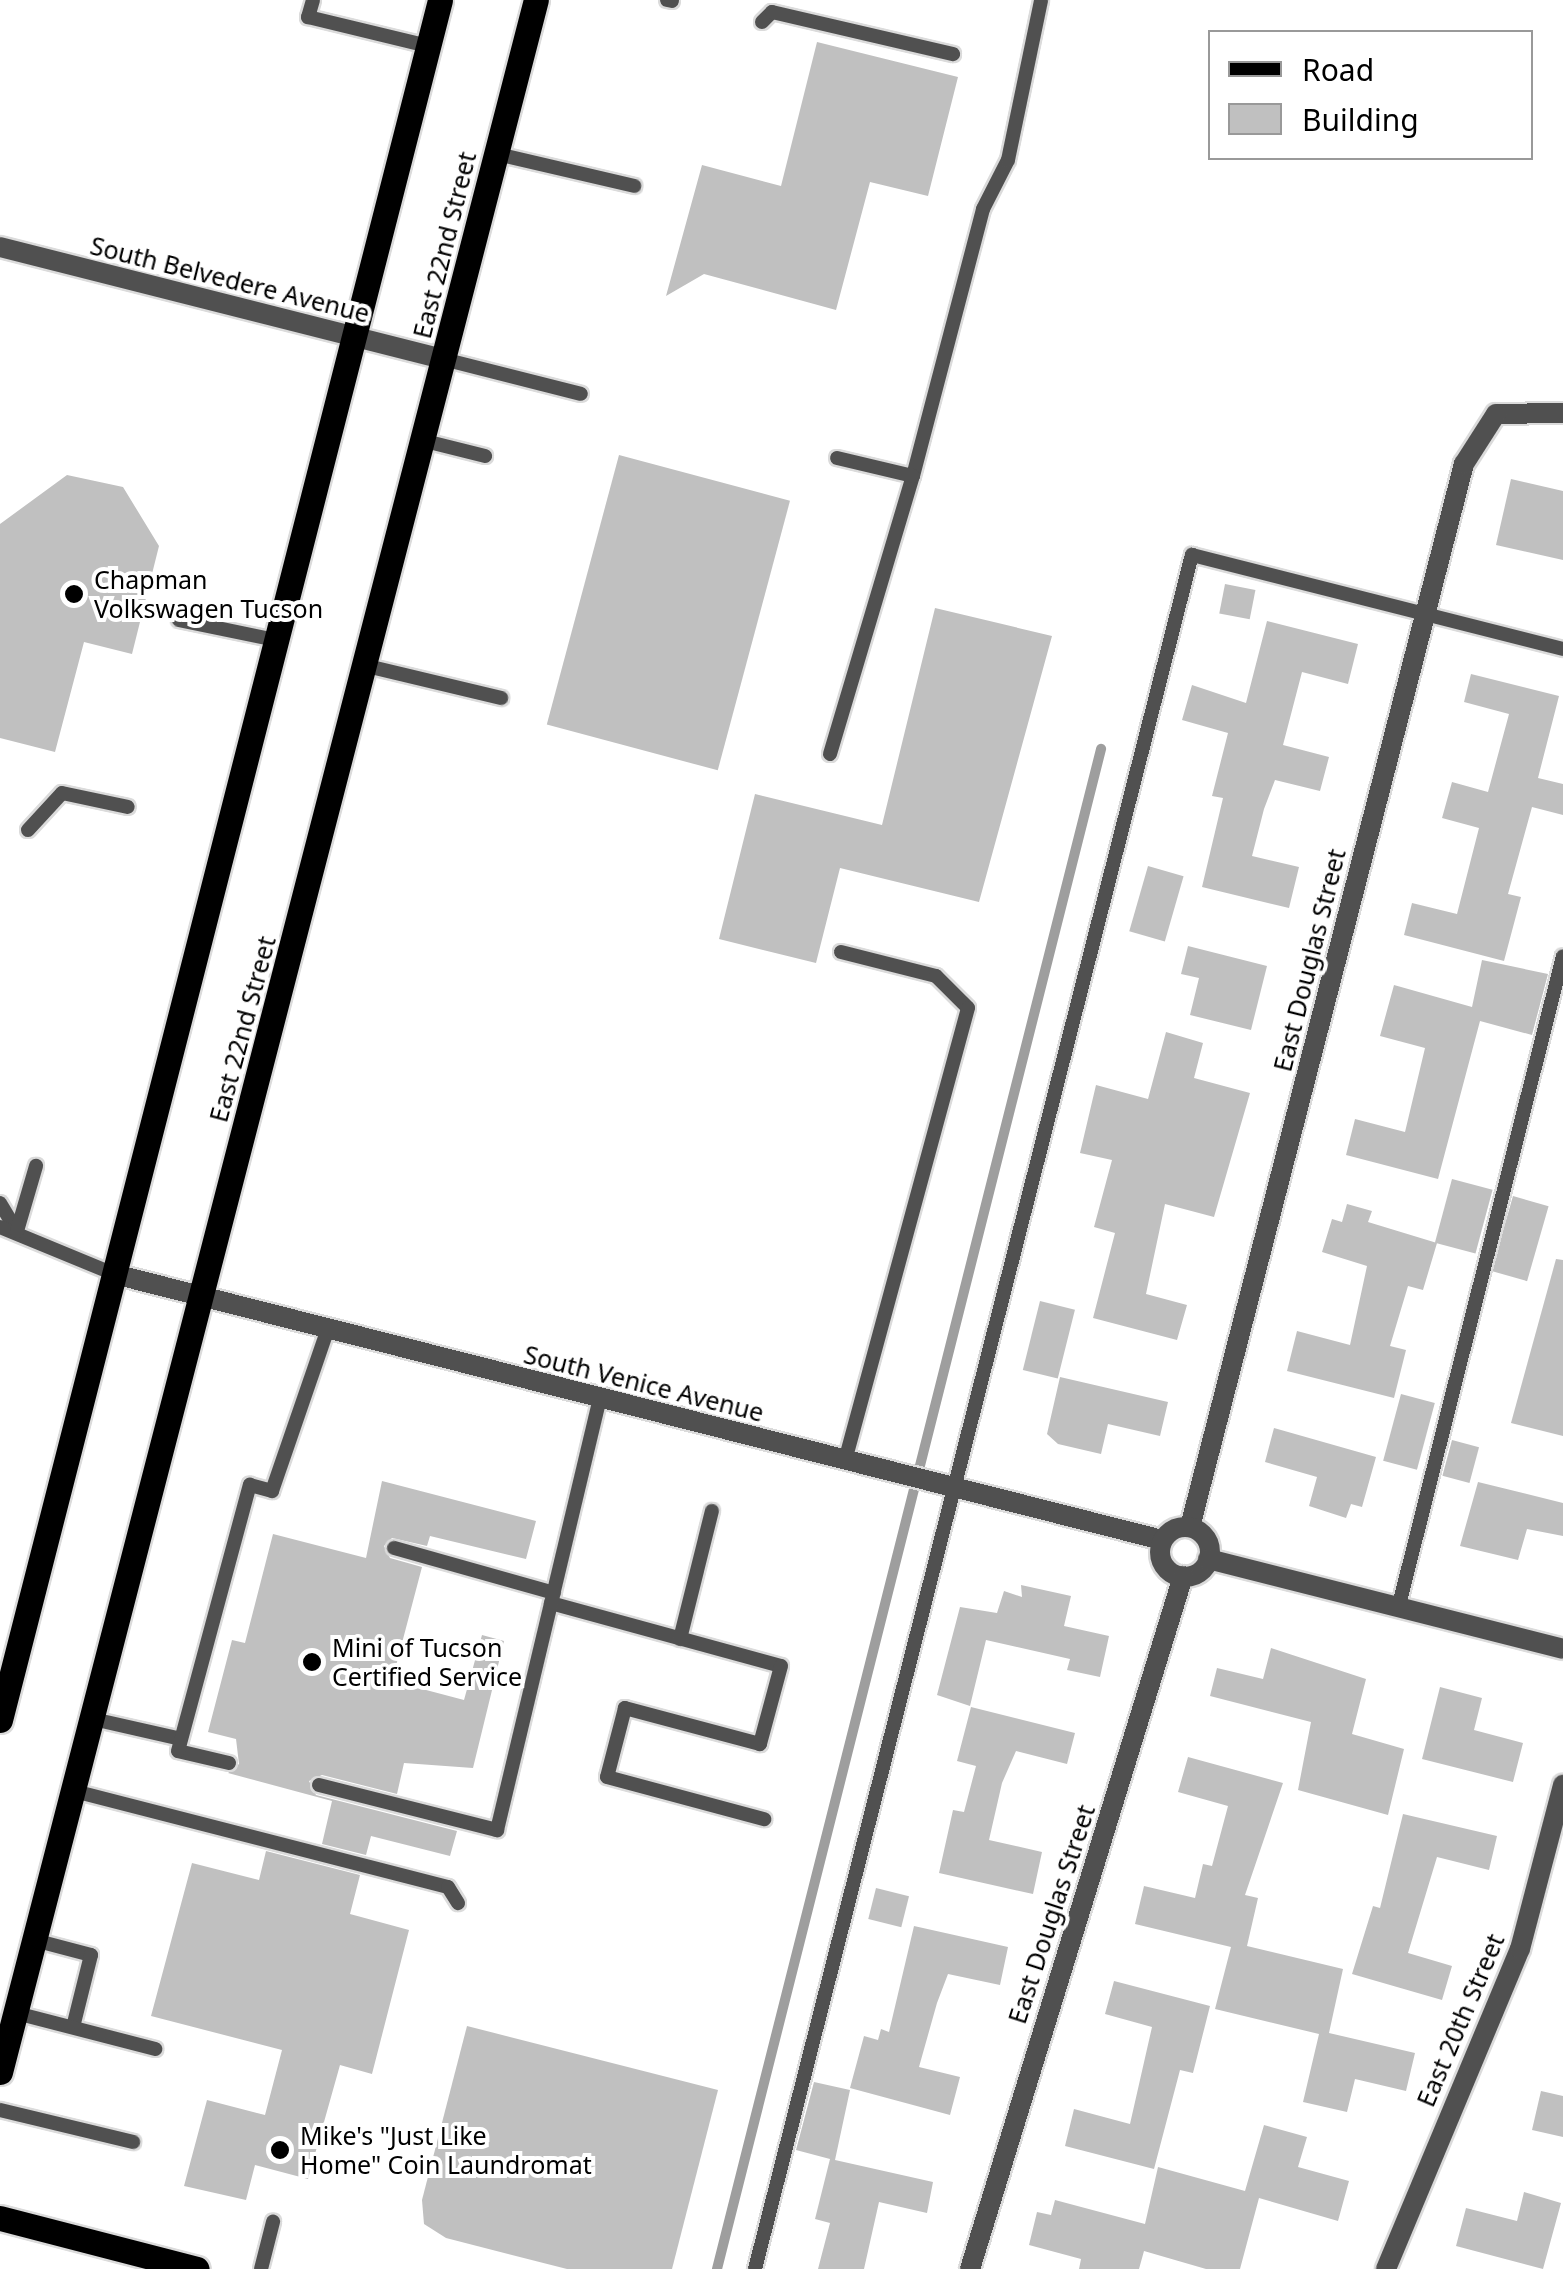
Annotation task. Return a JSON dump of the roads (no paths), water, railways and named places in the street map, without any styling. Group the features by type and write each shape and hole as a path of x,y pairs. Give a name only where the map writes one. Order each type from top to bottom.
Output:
{"main road":[{"path":"0,1720 440,0"},
{"name":"East 22nd Street","path":"0,2072 447,360 536,0"},
{"path":"0,2218 196,2269"}],"street":[{"name":"South Belvedere Avenue","path":"0,247 447,360"},
{"name":"East Douglas Street","path":"1190,1528 1464,464 1491,406 1563,412"},
{"name":"South Venice Avenue","path":"114,1274 1162,1540"},
{"path":"1208,1559 1204,1536 1190,1528 1162,1540 1163,1564 1184,1576 1208,1559 1563,1648"},
{"name":"East Douglas Street","path":"970,2269 1184,1576"},
{"name":"East 20th Street","path":"1386,2269 1520,1950 1563,1785"}],"lane":[{"path":"312,0 308,16 428,46"},
{"path":"830,754 913,476 982,209 1008,160 1041,0"},
{"path":"762,22 772,12 953,54"},
{"path":"498,154 634,186"},
{"path":"447,360 581,394"},
{"path":"426,441 485,456"},
{"path":"837,458 913,476"},
{"path":"755,2269 950,1486 1192,556 1563,649"},
{"path":"179,620 276,640"},
{"path":"367,666 501,698"},
{"path":"28,830 62,792 128,806"},
{"path":"841,952 936,976 968,1008 846,1461"},
{"path":"1399,1604 1563,956"},
{"path":"17,1231 36,1166"},
{"path":"0,1203 17,1231"},
{"path":"0,1227 114,1274"},
{"path":"229,1763 178,1750 250,1485 272,1491 328,1328"},
{"path":"319,1785 497,1830 600,1398"},
{"path":"680,1639 712,1511"},
{"path":"394,1548 680,1639 782,1666 760,1744 625,1708 606,1776 764,1819"},
{"path":"93,1719 181,1739"},
{"path":"74,1791 448,1887 458,1904"},
{"path":"34,1940 91,1955 74,2027"},
{"path":"16,2012 155,2049"},
{"path":"0,2110 133,2142"},
{"path":"261,2269 273,2222"}],"waterway":[{"path":"717,2269 1101,749"}],"place":[{"name":"Chapman Volkswagen Tucson","path":"74,594"},
{"name":"Mini of Tucson Certified Service","path":"312,1662"},
{"name":"Mike's \"Just Like Home\" Coin Laundromat","path":"280,2150"}]}
